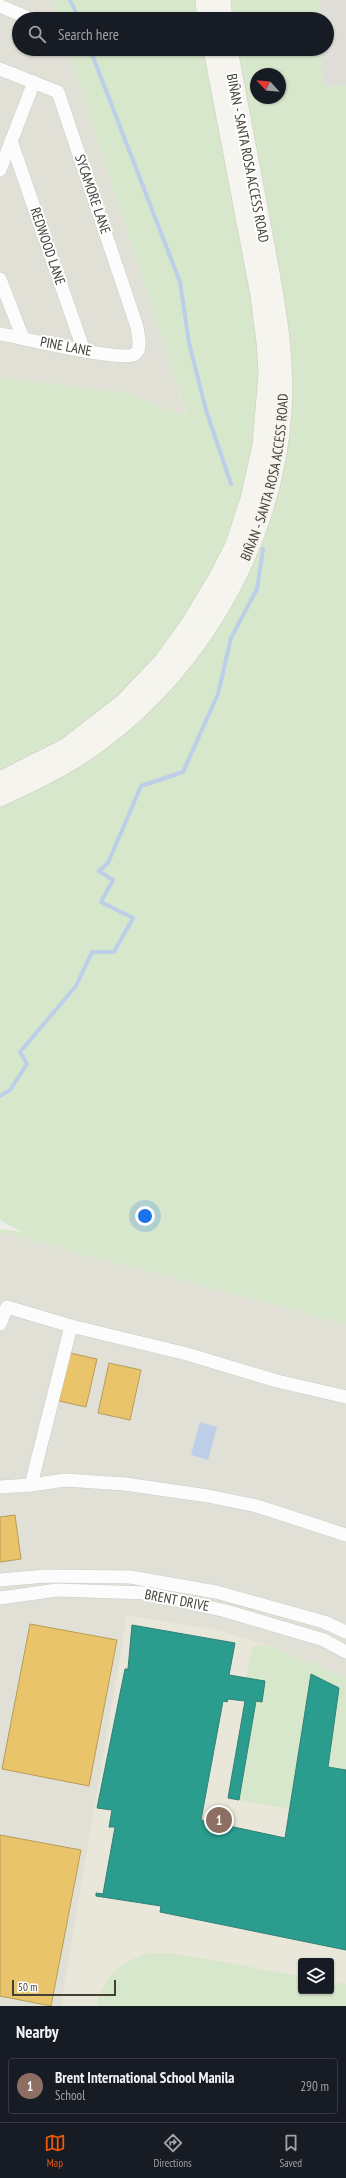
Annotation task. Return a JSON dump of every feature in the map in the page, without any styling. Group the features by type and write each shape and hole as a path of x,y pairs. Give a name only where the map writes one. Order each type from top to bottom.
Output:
{"main road":[{"path":"205,0 206,12"},
{"path":"221,0 222,12"},
{"name":"BIÑAN - SANTA ROSA ACCESS ROAD","path":"215,56 234,119"},
{"name":"BIÑAN - SANTA ROSA ACCESS ROAD","path":"0,797 36,772 113,712 163,662 191,623 217,580 263,482 262,445 268,374 266,342 234,119 229,56"},
{"name":"BIÑAN - SANTA ROSA ACCESS ROAD","path":"0,781 36,772"}],"street":[{"path":"0,6 14,12"},
{"name":"SYCAMORE LANE","path":"0,69 58,92 137,327 139,348 133,355"},
{"path":"0,170 34,82"},
{"name":"REDWOOD LANE","path":"11,141 84,351"},
{"path":"0,279 22,338"},
{"name":"PINE LANE","path":"0,334 84,351 124,356 133,355"},
{"path":"0,1324 7,1307 71,1326 169,1349 277,1381 346,1397"},
{"path":"31,1485 71,1326"},
{"path":"0,1487 31,1485 65,1480 125,1484 208,1496 257,1506 346,1535"},
{"name":"BRENT DRIVE","path":"0,1580 46,1576 130,1577 216,1592 324,1622 346,1632"},
{"name":"BRENT DRIVE","path":"0,1598 57,1590 134,1592 210,1606 324,1640 346,1652"},
{"path":"210,1606 216,1592"}],"shaded area":[{"path":"0,0 52,0 56,12 12,12 12,56 71,56 187,417 125,393 0,377"},
{"path":"320,0 346,0 346,85 322,87 321,56 334,56 334,12 320,12"},
{"path":"0,1232 346,1324 346,2006 0,2006"},
{"path":"127,1615 214,1629 273,1647 346,1678 346,2006 61,2006"}],"green space":[{"path":"52,0 320,0 320,12 56,12"},
{"path":"70,56 321,56 323,87 346,85 346,1324 0,1232 0,1229 22,1232 0,1220 0,377 125,393 187,416"},
{"path":"253,1645 273,1647 346,1678 346,1770 328,1767 339,1688 311,1674 289,1809 239,1800 256,1701 265,1681 246,1678"},
{"path":"149,1953 170,1953 298,1975 298,1994 334,1994 334,1982 346,1984 346,2006 96,2006 104,1986 115,1971 129,1961"}],"water":[{"path":"200,1422 217,1427 208,1460 191,1455"}],"building: Homes":[{"path":"70,1353 97,1359 86,1407 59,1401"},
{"path":"109,1363 141,1370 130,1420 98,1413"},
{"path":"15,1515 21,1559 0,1562 0,1517"},
{"path":"30,1624 117,1640 89,1786 2,1769"},
{"path":"0,1835 81,1850 51,2006 0,1996"}],"building: Schools":[{"path":"132,1625 235,1643 229,1675 265,1681 262,1702 256,1701 239,1800 228,1798 245,1701 228,1699 227,1702 223,1701 201,1820 285,1838 311,1674 339,1688 328,1767 346,1770 346,1950 160,1912 161,1906 96,1896 96,1893 103,1894 115,1827 109,1827 112,1810 97,1808 125,1669 128,1669"}],"waterway":[{"path":"70,0 76,12"},
{"path":"93,56 180,282 189,343 206,410 231,484"},
{"path":"0,1096 10,1090 27,1064 20,1052 76,986 92,952 114,952 133,918 101,902 113,880 99,871 108,863 141,786 183,772 218,694 231,638 257,589 263,549"}],"place":[{"name":"Brent International School Manila","path":"219,1820"}]}
